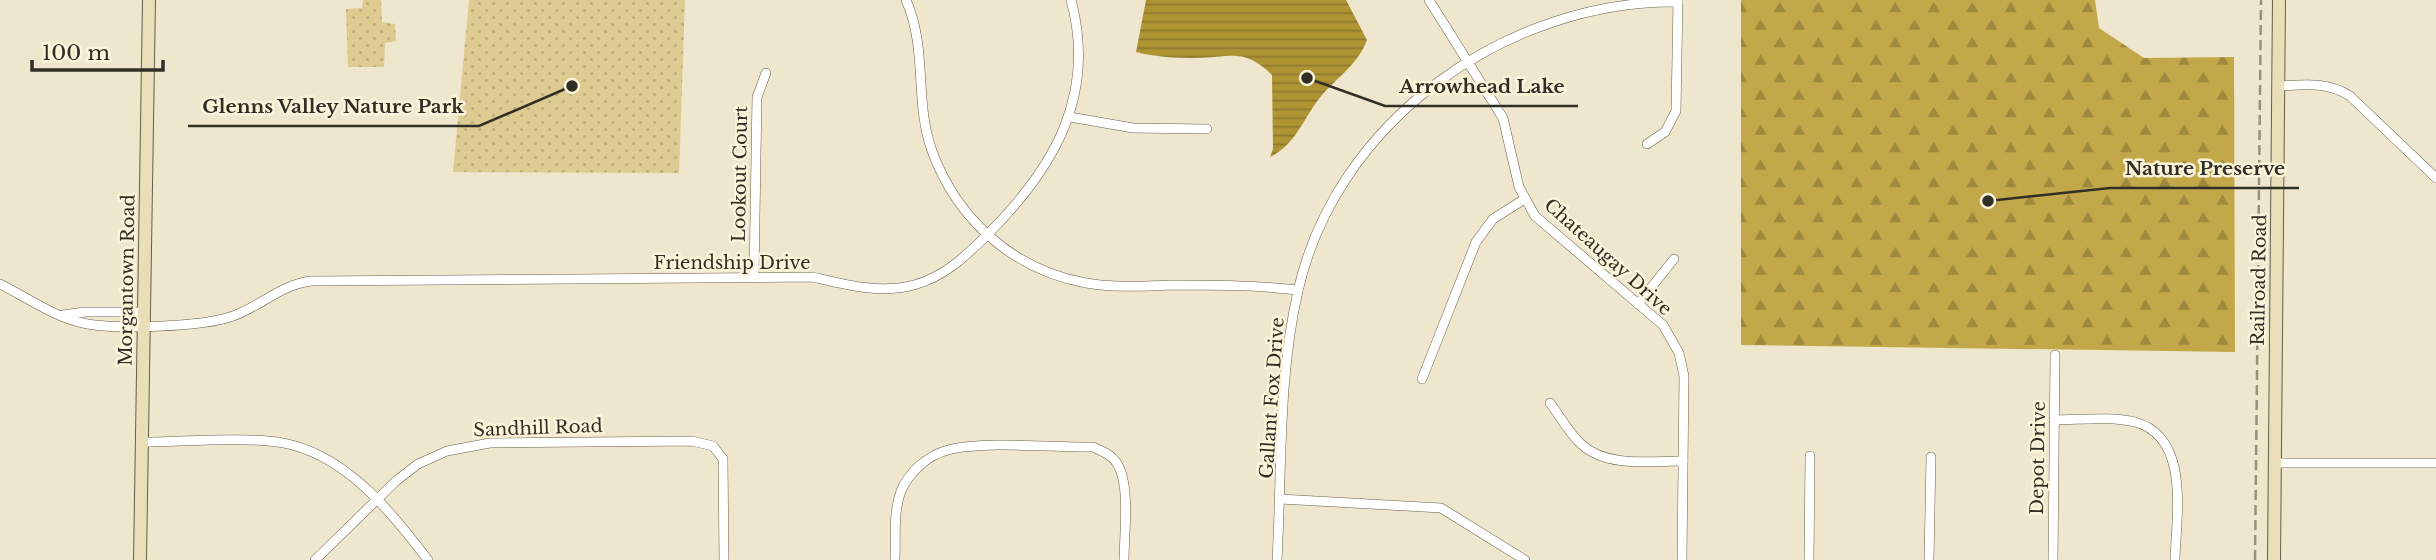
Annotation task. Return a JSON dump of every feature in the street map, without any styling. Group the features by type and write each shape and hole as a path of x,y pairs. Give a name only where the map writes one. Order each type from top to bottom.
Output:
{"street":[{"name":"Morgantown Road","path":"140,560 149,0"},
{"path":"906,0 920,40 923,107 931,147 951,192 987,235 1026,263 1060,277 1087,284 1246,284 1298,290"},
{"path":"1071,0 1078,54 1070,117 1133,128 1207,129"},
{"name":"Chateaugay Drive","path":"1429,0 1503,118 1523,200 1535,216 1663,325 1679,353 1684,376 1682,560"},
{"name":"Railroad Road","path":"2274,560 2279,0"},
{"path":"1647,144 1665,132 1676,111 1678,1"},
{"name":"Gallant Fox Drive","path":"1278,560 1288,349 1298,290 1323,221 1360,159 1409,105 1466,61 1517,34 1567,17 1638,4 1678,1"},
{"name":"Lookout Court","path":"754,277 757,97 766,73"},
{"path":"2278,86 2326,85 2337,88 2350,96 2436,178"},
{"name":"Friendship Drive","path":"0,284 61,316 84,323 144,318 217,322 241,313 280,289 311,281 813,277 880,289 913,285 954,266 987,235 1038,178 1070,117"},
{"path":"1422,379 1476,242 1493,219 1523,200"},
{"path":"1638,304 1674,260"},
{"name":"Depot Drive","path":"2053,560 2055,355"},
{"path":"1550,403 1580,443 1599,456 1619,461 1683,461"},
{"path":"2054,420 2137,423 2160,438 2173,459 2176,475 2175,560"},
{"name":"Sandhill Road","path":"315,560 376,500 418,464 447,451 470,444 700,441 717,449 725,471 724,560"},
{"path":"142,442 291,444 325,457 346,471 376,500 428,560"},
{"path":"895,560 897,508 902,489 916,468 936,454 965,447 1093,447 1114,459 1122,472 1124,560"},
{"path":"1808,560 1810,456"},
{"path":"1930,560 1931,457"},
{"path":"2275,463 2436,463"},
{"path":"1280,499 1441,508 1525,560"}],"shaded area":[{"path":"363,0 381,0 382,22 395,24 396,41 385,43 384,67 348,67 346,9 362,8"},
{"path":"469,0 685,0 679,173 453,172"},
{"path":"1146,0 1346,0 1367,40 1347,70 1322,95 1294,137 1270,157 1273,149 1272,75 1262,66 1244,57 1173,57 1136,52"}],"green space":[{"path":"1741,0 2095,0 2099,28 2144,58 2234,57 2235,352 1741,345"}],"railway":[{"path":"2255,560 2261,0"}],"place":[{"name":"Arrowhead Lake","path":"1307,78"},
{"name":"Glenns Valley Nature Park","path":"572,86"},
{"name":"Nature Preserve","path":"1988,201"}]}
